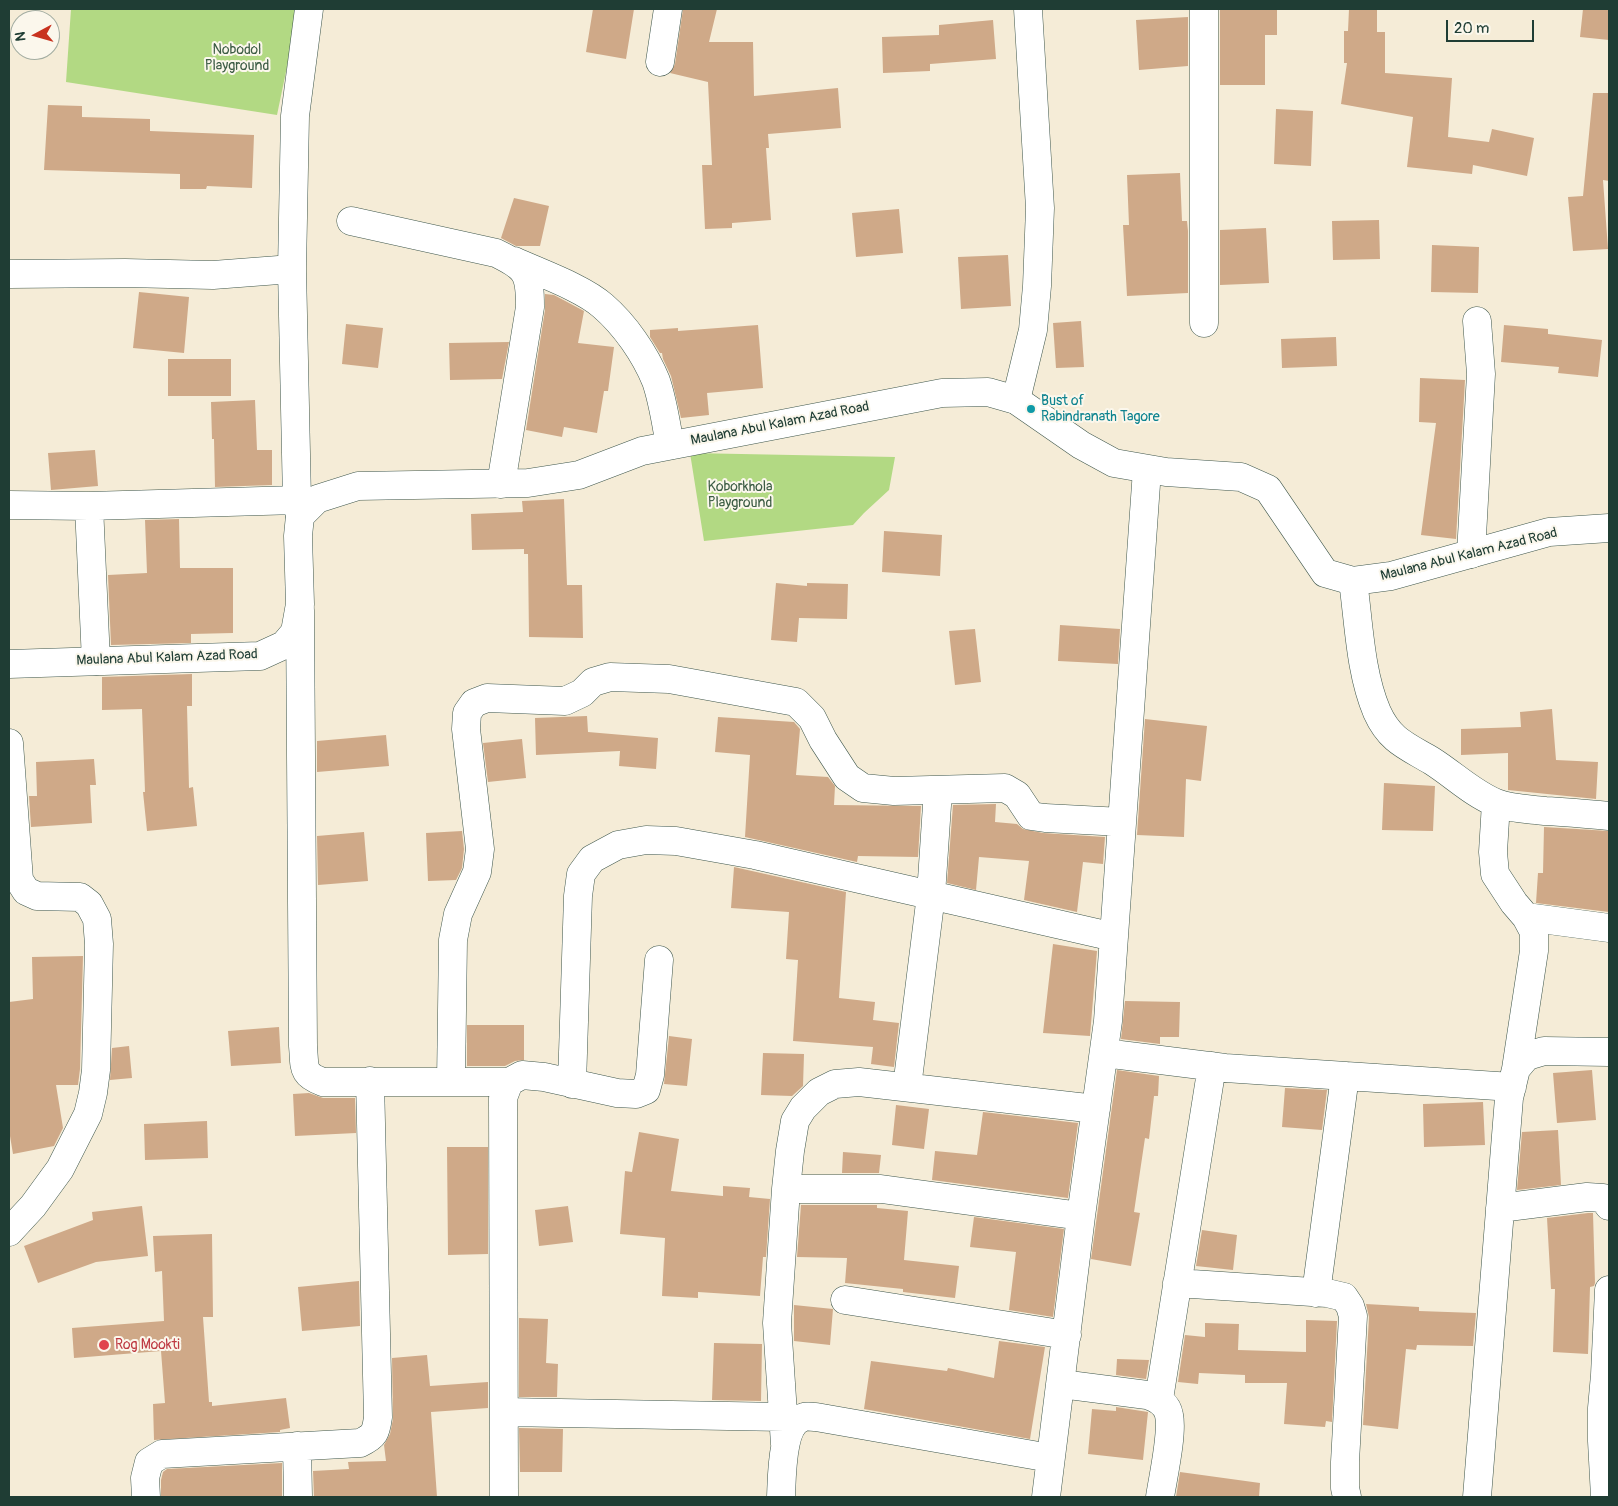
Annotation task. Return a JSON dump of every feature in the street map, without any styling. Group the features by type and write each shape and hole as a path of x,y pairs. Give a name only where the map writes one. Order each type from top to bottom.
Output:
{"street":[{"path":"9,505 298,508 292,270 295,116 309,9"},
{"path":"660,62 668,9"},
{"path":"1016,400 1033,330 1040,208 1028,9"},
{"path":"1204,9 1204,323"},
{"path":"351,222 496,253 575,289 603,305 621,325 647,360 656,383 670,445"},
{"path":"501,484 530,307 530,287 525,271 514,262"},
{"path":"9,274 125,273 214,275 292,270"},
{"path":"1471,554 1481,374 1477,322"},
{"name":"Maulana Abul Kalam Azad Road","path":"9,664 260,656 284,646 295,632 300,604 298,508 317,499 358,486 528,483 579,475 642,451 942,393 988,392 1016,400 1081,445 1114,463 1146,470 1242,477 1268,489 1325,573 1353,581 1391,576 1549,532 1609,528"},
{"path":"1046,1497 1081,1216 1108,1021 1146,470"},
{"path":"89,506 96,661"},
{"path":"1353,581 1369,690 1377,712 1389,733 1403,745 1444,769 1468,788 1496,803 1520,809 1609,816"},
{"path":"300,604 303,1046 305,1069 311,1078 323,1082 509,1082 522,1075 618,1093 636,1094 646,1090 650,1075 659,960"},
{"path":"451,1081 453,940 458,914 477,872 480,849 466,728 467,713 474,702 487,698 566,700 582,693 593,682 610,677 635,677 693,683 780,698 796,702 812,718 823,740 847,777 864,788 894,791 1005,788 1017,794 1032,816 1122,822"},
{"path":"9,743 19,880 26,892 36,896 80,897 89,904 97,919 99,944 96,1070 88,1114 60,1169 33,1206 9,1232"},
{"path":"907,1087 931,895 938,790"},
{"path":"1477,1497 1509,1098 1514,1078 1534,951 1534,932 1526,917 1514,903 1495,874 1493,852 1496,803"},
{"path":"572,1084 578,896 581,874 592,859 618,846 646,840 676,841 755,855 1114,936"},
{"path":"1526,917 1609,928"},
{"path":"1514,1078 1527,1056 1544,1051 1609,1052"},
{"path":"1104,1053 1212,1066 1345,1076 1514,1078"},
{"path":"1159,1399 1212,1066"},
{"path":"1316,1293 1345,1076"},
{"path":"146,1497 145,1478 149,1462 162,1454 360,1443 370,1438 377,1430 370,1081"},
{"path":"504,1497 503,1098 509,1082"},
{"path":"781,1497 785,1444 778,1323 790,1151 795,1121 803,1108 819,1092 835,1084 860,1082 1096,1109"},
{"path":"786,1188 881,1189 1081,1216"},
{"path":"1500,1208 1587,1197 1603,1198 1609,1206"},
{"path":"1177,1283 1344,1296 1354,1316 1345,1462 1347,1497"},
{"path":"1605,1497 1602,1408 1609,1290"},
{"path":"845,1300 1067,1335"},
{"path":"1061,1384 1147,1395 1159,1399 1169,1414 1170,1431 1160,1497"},
{"path":"504,1412 784,1417"},
{"path":"785,1444 792,1425 802,1417 816,1417 1050,1458"},
{"path":"297,1446 298,1497"}],"green space":[{"name":"Nobodol Playground","path":"71,9 299,9 277,115 66,82"},
{"name":"Koborkhola Playground","path":"690,453 895,457 889,490 853,525 704,541"}],"building":[{"path":"593,9 634,9 626,59 586,52"},
{"path":"683,9 717,9 709,42 753,42 754,96 838,88 841,128 768,134 769,148 766,148 771,220 732,223 732,228 705,229 702,165 712,165 708,82 670,73 675,64"},
{"path":"1220,9 1277,9 1277,35 1265,35 1265,85 1220,85"},
{"path":"1349,9 1377,9 1377,32 1385,32 1385,73 1452,78 1448,137 1489,142 1492,129 1534,138 1527,176 1473,165 1472,174 1407,167 1413,117 1341,104 1347,63 1344,63 1344,31 1348,31"},
{"path":"1583,9 1609,9 1609,40 1580,37"},
{"path":"1188,17 1188,66 1139,70 1136,20"},
{"path":"993,20 996,59 930,64 930,71 883,73 882,37 939,35 939,25"},
{"path":"1593,93 1609,93 1609,181 1603,180 1608,249 1573,251 1568,197 1583,196"},
{"path":"48,105 82,106 82,117 150,119 150,131 254,135 252,188 207,186 206,189 180,189 180,174 44,170"},
{"path":"1276,109 1313,111 1311,166 1274,164"},
{"path":"1180,173 1182,221 1187,221 1188,231 1188,293 1127,296 1123,225 1129,225 1127,175"},
{"path":"514,198 549,206 540,246 516,246 501,238"},
{"path":"899,209 903,253 856,257 852,213"},
{"path":"1379,220 1380,259 1333,260 1332,221"},
{"path":"1266,228 1269,283 1220,285 1220,230"},
{"path":"1432,245 1479,247 1478,293 1431,292"},
{"path":"1008,255 1011,306 961,309 958,257"},
{"path":"139,292 189,297 184,353 133,348"},
{"path":"545,294 554,295 584,311 578,343 614,347 608,391 604,391 597,433 564,427 562,437 526,430 545,310"},
{"path":"1081,321 1084,367 1056,368 1053,323"},
{"path":"346,324 383,328 378,368 342,364"},
{"path":"758,325 763,388 707,393 709,415 681,418 671,376 662,353 660,353 650,337 650,330 678,328 678,331"},
{"path":"1504,325 1548,329 1548,334 1602,340 1598,377 1558,373 1559,367 1501,362"},
{"path":"1336,337 1337,366 1282,368 1281,339"},
{"path":"509,342 502,379 450,380 449,343"},
{"path":"168,359 231,359 231,396 168,396"},
{"path":"1420,378 1465,380 1456,539 1421,535 1436,423 1419,422"},
{"path":"255,400 257,450 272,450 272,485 215,487 211,402"},
{"path":"95,450 98,486 51,490 48,453"},
{"path":"564,499 567,585 582,585 583,638 529,637 528,554 524,554 524,549 472,550 471,514 523,512 522,501"},
{"path":"179,519 180,568 233,568 233,633 191,634 191,643 111,645 108,575 147,573 145,520"},
{"path":"884,531 942,535 940,576 882,572"},
{"path":"776,583 807,586 807,583 848,584 847,619 799,618 797,642 771,640"},
{"path":"1060,625 1120,629 1118,664 1058,661"},
{"path":"975,629 981,682 955,685 949,631"},
{"path":"192,674 192,706 187,706 189,788 193,787 197,826 147,831 143,792 145,792 142,709 102,710 102,677"},
{"path":"1552,709 1556,760 1598,762 1596,799 1508,790 1508,753 1461,755 1461,729 1521,727 1520,712"},
{"path":"587,716 588,732 658,738 656,769 619,766 620,751 536,755 535,718"},
{"path":"718,717 794,722 800,729 796,775 828,777 835,786 834,805 921,806 918,857 858,856 857,862 745,837 750,755 715,752"},
{"path":"1145,719 1207,726 1201,781 1186,779 1184,837 1137,835"},
{"path":"386,735 389,766 317,772 317,741"},
{"path":"522,739 526,778 488,782 483,743"},
{"path":"94,759 96,785 90,785 92,823 31,827 29,796 37,796 36,762"},
{"path":"1384,783 1435,786 1433,831 1382,830"},
{"path":"996,804 995,822 1017,824 1023,829 1043,833 1105,837 1103,864 1083,862 1077,912 1024,900 1029,861 979,857 976,890 947,883 953,805"},
{"path":"1544,827 1609,831 1609,912 1536,903 1538,873 1543,873"},
{"path":"462,831 464,849 462,868 456,880 428,881 426,833"},
{"path":"364,832 368,881 318,885 317,836"},
{"path":"734,867 846,892 839,998 875,1002 873,1020 899,1023 894,1067 871,1064 873,1047 793,1041 798,960 786,959 789,912 731,908"},
{"path":"1053,944 1097,951 1090,1036 1043,1033"},
{"path":"83,956 78,1085 56,1085 63,1128 54,1146 13,1154 9,1130 9,1002 33,999 32,957"},
{"path":"1125,1001 1180,1002 1179,1037 1160,1037 1160,1044 1121,1039"},
{"path":"467,1025 524,1025 524,1060 515,1061 505,1066 467,1066"},
{"path":"279,1027 281,1063 231,1066 228,1031"},
{"path":"669,1036 692,1039 687,1086 664,1084"},
{"path":"129,1046 132,1078 110,1080 112,1048"},
{"path":"763,1053 804,1054 803,1086 792,1096 761,1095"},
{"path":"1117,1070 1159,1076 1158,1096 1154,1096 1149,1139 1145,1138 1134,1212 1140,1213 1131,1266 1091,1259"},
{"path":"1592,1070 1596,1120 1557,1123 1553,1073"},
{"path":"1285,1088 1327,1090 1322,1130 1282,1127"},
{"path":"309,1093 323,1098 355,1098 356,1133 295,1136 293,1094"},
{"path":"1483,1102 1485,1145 1424,1147 1423,1104"},
{"path":"896,1105 929,1109 924,1149 892,1145"},
{"path":"983,1112 1078,1123 1068,1198 932,1180 935,1151 977,1155"},
{"path":"207,1121 208,1158 145,1160 144,1124"},
{"path":"1558,1130 1561,1185 1517,1190 1522,1132"},
{"path":"639,1132 679,1139 671,1191 723,1196 723,1186 750,1188 749,1197 770,1199 766,1257 763,1257 760,1296 698,1292 698,1298 662,1296 665,1238 620,1234 625,1171 632,1172"},
{"path":"447,1147 488,1147 488,1254 448,1255"},
{"path":"843,1152 881,1155 879,1173 842,1173"},
{"path":"801,1205 877,1205 877,1208 908,1211 904,1260 959,1266 955,1298 903,1292 903,1289 845,1283 847,1258 797,1257"},
{"path":"142,1206 148,1256 96,1262 38,1283 24,1246 93,1220 92,1212"},
{"path":"568,1206 573,1242 539,1246 535,1210"},
{"path":"1593,1213 1595,1283 1594,1286 1590,1287 1588,1354 1553,1352 1555,1289 1551,1289 1547,1218"},
{"path":"974,1217 1064,1229 1053,1317 1009,1310 1016,1252 970,1247"},
{"path":"1202,1230 1237,1235 1233,1270 1196,1266"},
{"path":"212,1234 213,1317 203,1317 209,1402 212,1402 212,1406 286,1398 290,1428 280,1430 280,1432 154,1440 153,1404 165,1403 161,1351 74,1358 72,1328 164,1321 162,1271 155,1272 153,1236"},
{"path":"359,1281 360,1326 302,1331 298,1287"},
{"path":"1366,1304 1419,1307 1419,1311 1476,1313 1473,1346 1417,1345 1416,1350 1406,1349 1398,1429 1363,1425 1369,1317"},
{"path":"794,1305 833,1309 830,1345 794,1341"},
{"path":"519,1318 548,1319 546,1363 558,1364 557,1397 519,1397"},
{"path":"1306,1320 1337,1321 1332,1422 1326,1421 1325,1427 1284,1424 1287,1383 1245,1383 1245,1375 1199,1373 1198,1384 1178,1382 1185,1335 1205,1337 1205,1323 1239,1324 1238,1350 1306,1352"},
{"path":"999,1341 1045,1347 1030,1439 864,1409 871,1361 947,1371 948,1368 994,1378"},
{"path":"714,1343 762,1344 761,1401 712,1400"},
{"path":"427,1355 430,1386 488,1382 488,1408 431,1412 437,1497 314,1497 313,1471 349,1469 348,1462 386,1461 384,1445 390,1434 393,1419 392,1358"},
{"path":"1117,1359 1149,1360 1146,1379 1116,1375"},
{"path":"1116,1407 1148,1412 1143,1460 1088,1454 1092,1409 1116,1411"},
{"path":"519,1428 563,1429 562,1472 520,1472"},
{"path":"282,1463 282,1497 161,1497 161,1480 163,1472 167,1469"},
{"path":"1180,1472 1260,1483 1259,1497 1176,1497"}],"place":[{"name":"Bust of Rabindranath Tagore","path":"1031,409"},
{"name":"Rog Mookti","path":"104,1345"}]}
